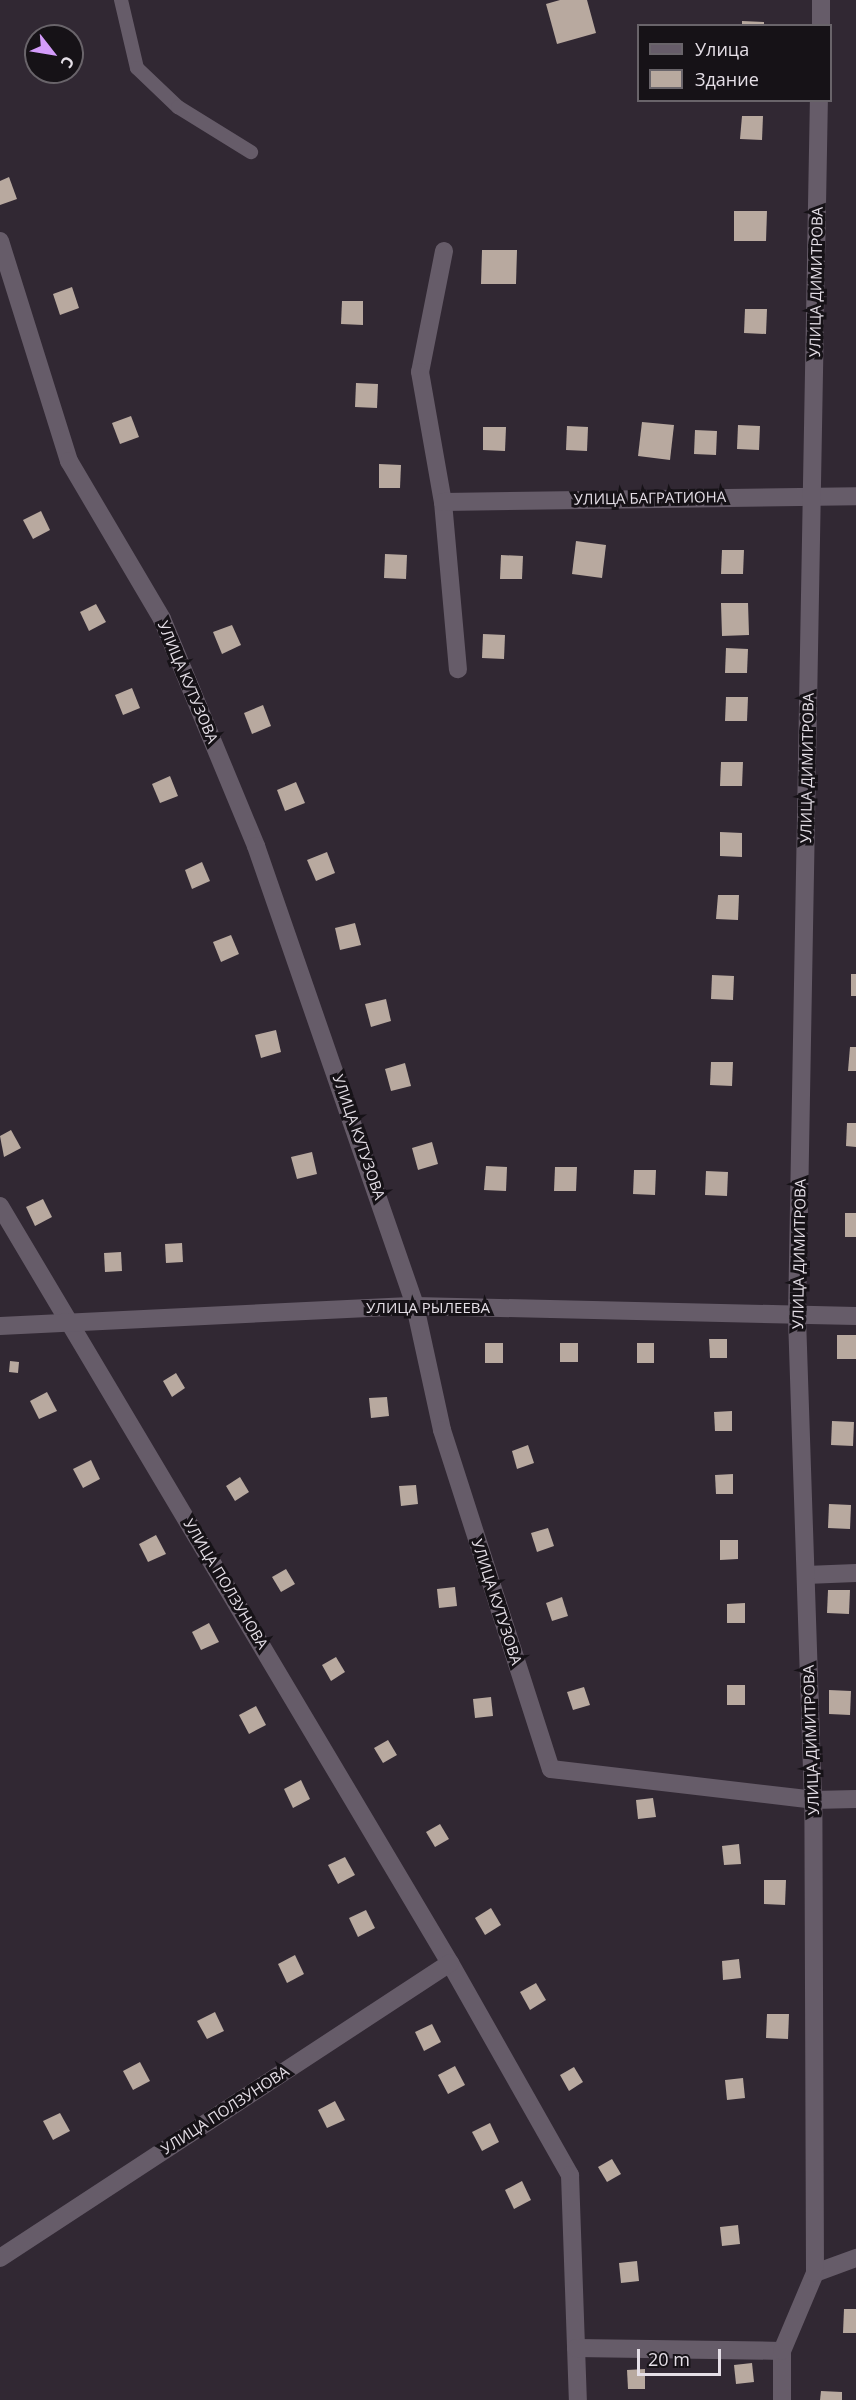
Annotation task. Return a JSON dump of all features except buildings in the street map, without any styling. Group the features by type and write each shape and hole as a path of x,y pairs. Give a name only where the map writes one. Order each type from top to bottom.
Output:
{"street":[{"path":"821,0 821,24"},
{"name":"УЛИЦА ДИМИТРОВА","path":"783,2400 782,2350 815,2273 813,1800 797,1318 819,102"},
{"name":"УЛИЦА КУТУЗОВА","path":"0,241 69,461 162,619 256,846 416,1306 442,1430 551,1769 813,1800 856,1799"},
{"path":"444,251 420,372 443,502 458,669"},
{"name":"УЛИЦА БАГРАТИОНА","path":"443,502 856,496"},
{"name":"УЛИЦА ПОЛЗУНОВА","path":"0,1206 450,1962 570,2175 578,2400"},
{"name":"УЛИЦА РЫЛЕЕВА","path":"0,1326 69,1320 416,1306 797,1318 856,1316"},
{"path":"806,1575 856,1573"},
{"name":"УЛИЦА ПОЛЗУНОВА","path":"0,2258 450,1962"},
{"path":"815,2273 856,2258"},
{"path":"576,2348 782,2350"}],"lane":[{"path":"121,0 137,68 178,107 251,152"}]}
